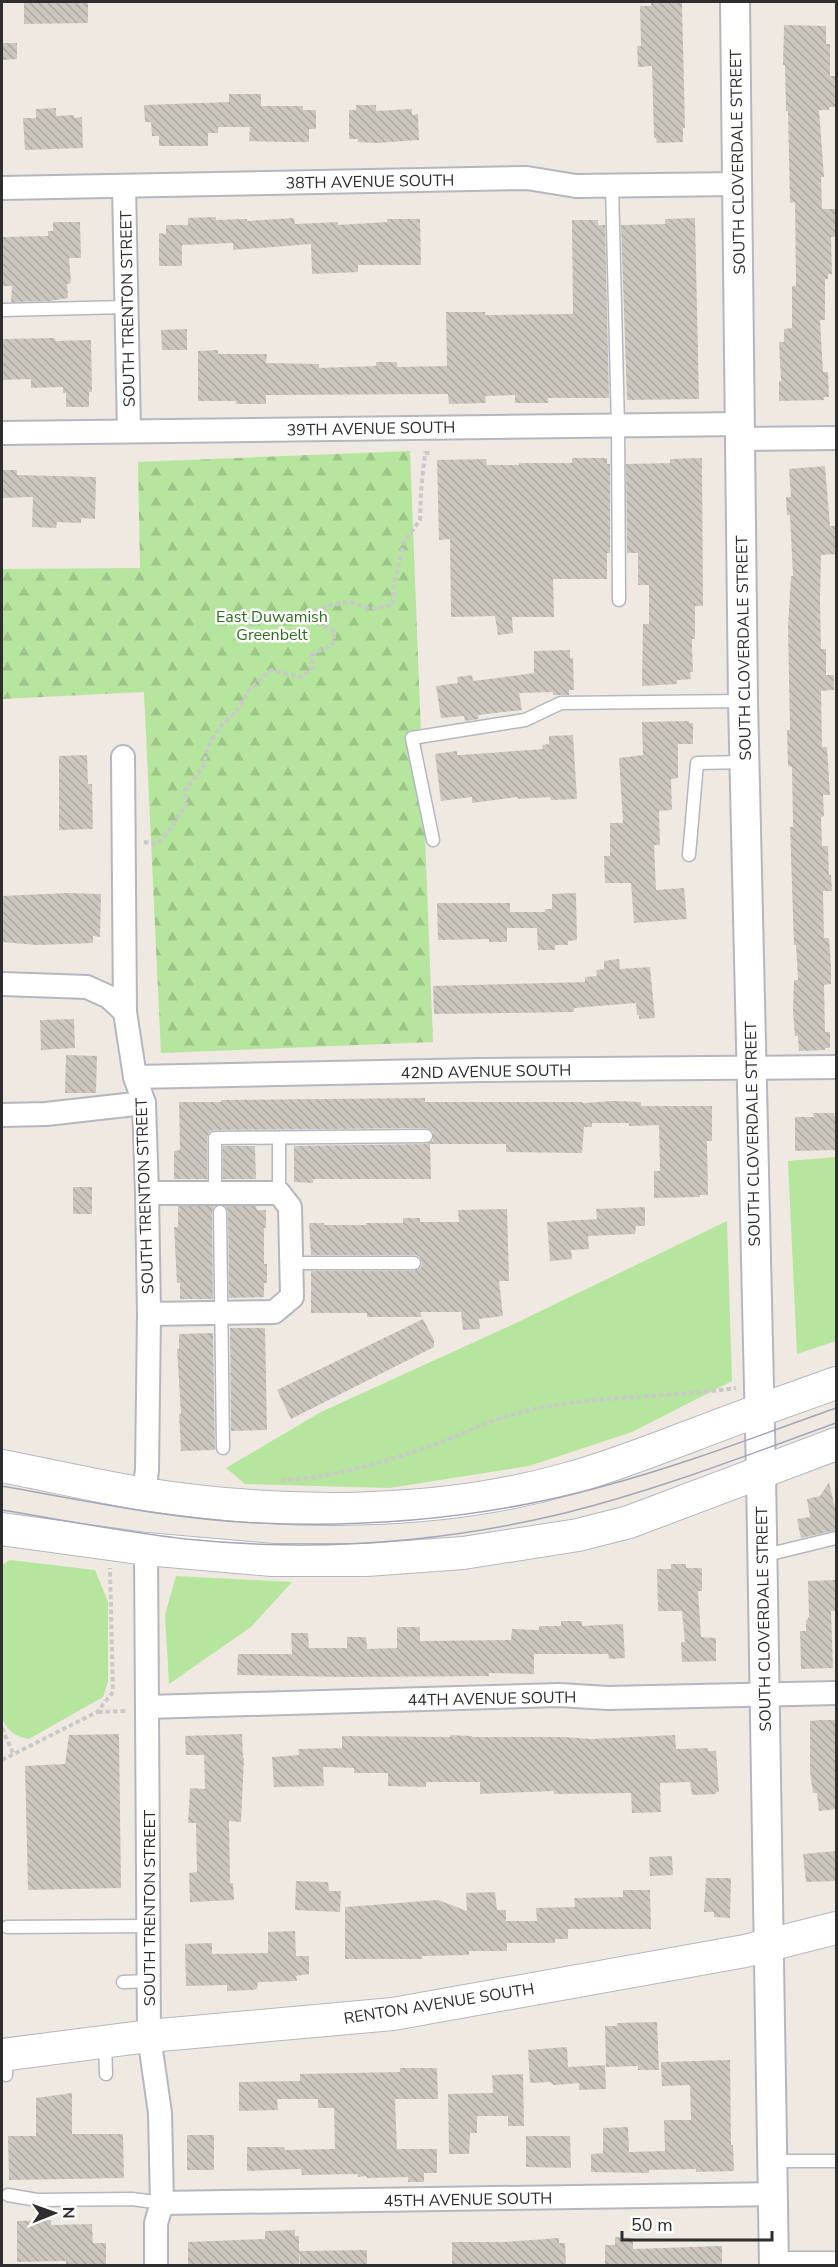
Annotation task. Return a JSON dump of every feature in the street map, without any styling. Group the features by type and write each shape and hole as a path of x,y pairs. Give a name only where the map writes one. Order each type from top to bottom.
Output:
{"main road":[{"path":"2,1466 144,1494 242,1505 346,1510 450,1501 507,1493 567,1479 630,1459 837,1383"},
{"path":"2,1529 146,1549 272,1560 366,1560 463,1553 578,1535 629,1522 837,1444"},
{"name":"RENTON AVENUE SOUTH","path":"5,2061 149,2036 393,2013 769,1946 837,1928"}],"street":[{"name":"SOUTH CLOVERDALE STREET","path":"735,2 744,762 761,1473 774,2262"},
{"name":"38TH AVENUE SOUTH","path":"2,188 527,178 576,186 737,184"},
{"name":"SOUTH TRENTON STREET","path":"124,186 129,431"},
{"name":"39TH AVENUE SOUTH","path":"2,433 618,426 837,438"},
{"name":"SOUTH TRENTON STREET","path":"123,757 125,1012 135,1077 144,1103 147,1193 149,1314 147,1470 144,1494"},
{"path":"2,984 87,987 109,997 125,1012"},
{"name":"42ND AVENUE SOUTH","path":"135,1077 481,1070 837,1067"},
{"path":"2,1115 46,1114 144,1103"},
{"path":"147,1193 279,1193 290,1207 292,1263 292,1297 274,1312 149,1314"},
{"name":"SOUTH TRENTON STREET","path":"146,1549 149,2036 160,2113 162,2203 156,2223 156,2265"},
{"name":"44TH AVENUE SOUTH","path":"147,1707 559,1695 608,1698 837,1693"},
{"name":"45TH AVENUE SOUTH","path":"162,2203 774,2194"}],"lane":[{"path":"612,186 618,426 619,600"},
{"path":"2,310 126,307"},
{"path":"433,840 412,738 525,720 561,703 743,701"},
{"path":"689,855 697,763 744,762"},
{"path":"215,1184 215,1138 426,1136"},
{"path":"279,1138 279,1193"},
{"path":"220,1212 223,1448"},
{"path":"292,1263 414,1263"},
{"path":"762,1556 837,1538"},
{"path":"7,1927 149,1926"},
{"path":"123,1982 149,1981"},
{"path":"105,2042 106,2074"},
{"path":"773,2161 837,2161"},
{"path":"8,2195 37,2200 132,2199 162,2203"},
{"path":"774,2262 837,2258"}],"path":[{"path":"123,837 156,844 166,837 174,820 186,805 185,790 203,767 208,746 220,727 239,708 250,689 271,670 301,677 313,668 312,655 334,643 334,631 318,622 315,611 331,604 350,602 370,609 393,606 394,585 404,542 420,520 424,453 430,453"},
{"path":"97,1712 122,1712"},
{"path":"2,1728 13,1754"}],"green space":[{"name":"East Duwamish Greenbelt","path":"410,451 433,1042 161,1053 144,692 2,699 2,569 140,568 138,462"},
{"path":"836,1157 836,1341 797,1354 788,1161"},
{"path":"727,1221 732,1381 632,1432 529,1466 389,1488 245,1484 226,1468 321,1412 516,1323"},
{"path":"10,1560 95,1570 108,1602 108,1682 103,1697 29,1739 12,1733 2,1718 2,1565"},
{"path":"176,1576 292,1582 251,1627 169,1684 165,1615"}],"building":[{"path":"24,2 88,2 88,23 24,24"},
{"path":"651,3 682,3 685,128 683,128 683,142 657,143 654,138 652,66 638,67 637,46 641,46 640,6 651,6"},
{"path":"784,25 826,26 826,44 830,44 830,76 835,76 836,107 819,110 824,177 821,177 822,209 836,209 835,237 831,237 832,274 828,274 828,279 825,279 825,320 820,320 823,372 828,372 829,397 824,397 824,400 779,401 779,381 781,381 779,342 784,342 784,329 792,328 792,286 796,286 795,202 790,203 788,111 786,111 785,65 783,65"},
{"path":"2,43 17,43 17,59 2,60"},
{"path":"229,94 261,94 261,106 303,106 303,110 316,110 316,129 309,129 309,142 287,142 249,141 250,127 218,127 218,133 208,133 208,146 159,146 159,136 152,136 151,122 145,122 144,105 229,102"},
{"path":"356,105 376,105 376,111 412,109 412,115 418,114 419,140 376,143 349,139 349,110 356,110"},
{"path":"56,108 56,116 82,117 83,148 25,150 23,118 36,118 36,109"},
{"path":"216,217 216,220 247,219 247,221 294,218 295,224 338,222 338,225 387,222 387,219 420,219 421,265 358,265 358,272 312,274 311,244 233,250 233,243 182,245 182,266 159,266 159,233 166,234 166,225 188,225 188,218"},
{"path":"695,218 699,399 627,400 621,225 665,224 665,219"},
{"path":"572,220 598,220 598,225 605,225 609,398 548,398 548,403 515,403 515,395 485,396 486,403 449,404 448,394 266,395 266,404 198,401 198,351 218,350 218,354 267,354 266,363 319,364 319,368 376,366 376,362 397,362 397,367 447,366 446,312 485,312 485,315 573,314"},
{"path":"53,222 80,222 81,258 69,258 71,283 67,284 68,298 11,302 12,286 2,286 2,237 48,236 48,231 53,231"},
{"path":"187,329 187,350 162,350 161,330"},
{"path":"54,338 56,341 91,340 92,392 89,392 89,407 66,407 66,393 63,393 63,387 31,388 31,379 2,380 3,339"},
{"path":"572,458 607,458 607,464 610,464 610,553 607,553 607,579 553,579 554,617 512,617 513,633 498,635 495,616 451,617 450,539 439,540 437,460 486,459 487,465 519,465 519,463 572,463"},
{"path":"702,458 703,606 695,606 695,639 692,639 693,672 690,672 691,679 677,680 677,684 642,686 643,624 649,624 649,585 638,585 638,553 627,553 626,464 670,463 670,459"},
{"path":"825,466 830,526 837,526 837,554 821,555 820,601 821,649 826,649 826,675 834,675 834,690 821,691 822,747 827,747 830,795 823,795 824,816 821,817 822,846 828,846 832,891 823,891 824,938 829,938 831,966 831,984 824,985 825,1032 830,1032 830,1048 799,1051 793,1011 794,980 798,980 796,945 794,945 790,827 793,827 792,767 788,766 787,730 790,730 788,627 791,576 793,576 790,515 787,515 786,497 791,497 789,469"},
{"path":"2,470 17,470 17,475 96,477 95,519 81,518 81,523 57,522 56,528 32,527 33,497 2,498"},
{"path":"570,650 570,658 573,658 574,690 569,690 569,695 553,695 553,692 519,693 522,710 478,715 479,719 465,721 464,716 441,718 436,686 458,683 457,677 472,675 473,681 534,673 534,651"},
{"path":"689,721 693,723 693,744 678,744 678,778 671,779 672,810 659,811 660,845 654,845 656,890 684,888 687,919 634,923 631,883 605,883 604,856 610,856 610,823 623,823 619,758 643,755 642,722"},
{"path":"573,735 577,799 551,800 550,797 518,799 518,797 472,803 472,797 441,801 435,754 457,751 457,755 460,755 543,749 542,745 549,744 549,736"},
{"path":"87,755 88,784 92,784 93,829 59,830 59,756"},
{"path":"576,893 577,940 568,941 568,945 555,945 555,950 538,950 537,928 507,928 507,942 489,942 489,939 438,940 437,903 510,903 510,912 545,912 545,909 552,909 552,894"},
{"path":"101,894 100,937 93,936 93,943 37,945 2,942 2,896"},
{"path":"619,959 620,969 650,967 655,1018 639,1019 636,1003 574,1008 574,1012 434,1014 433,986 585,982 585,977 597,976 596,970 604,969 604,961"},
{"path":"74,1019 75,1048 41,1050 40,1020"},
{"path":"66,1055 97,1056 96,1093 65,1093"},
{"path":"425,1098 425,1102 583,1103 613,1101 641,1102 641,1106 712,1106 712,1141 707,1141 708,1195 654,1198 654,1171 660,1171 659,1125 629,1126 629,1123 592,1123 592,1127 584,1127 582,1153 506,1152 506,1144 430,1144 431,1179 313,1179 313,1183 294,1182 294,1146 426,1144 433,1141 433,1132 426,1128 215,1130 210,1131 207,1137 207,1179 174,1179 174,1151 180,1150 179,1102"},
{"path":"813,1113 834,1113 834,1116 837,1116 837,1150 795,1151 795,1117 814,1117"},
{"path":"223,1146 255,1146 256,1179 223,1179"},
{"path":"73,1187 92,1187 92,1214 73,1214"},
{"path":"178,1206 214,1206 212,1212 213,1299 180,1299 174,1227 178,1227"},
{"path":"226,1206 256,1206 257,1210 266,1210 264,1264 267,1264 267,1283 264,1283 264,1297 229,1298 228,1212"},
{"path":"645,1207 645,1226 636,1226 635,1234 588,1236 589,1249 571,1250 572,1259 550,1261 547,1222 597,1219 596,1209"},
{"path":"507,1209 509,1281 499,1281 503,1316 479,1319 480,1329 463,1330 461,1312 420,1312 422,1317 367,1317 367,1313 311,1313 311,1271 414,1271 421,1268 422,1262 419,1256 414,1255 311,1255 309,1223 366,1225 366,1223 403,1223 403,1218 420,1218 420,1222 459,1222 458,1210"},
{"path":"423,1319 434,1340 434,1347 291,1419 277,1390"},
{"path":"230,1328 265,1328 267,1430 231,1431"},
{"path":"213,1333 215,1450 181,1451 177,1349 179,1349 179,1334"},
{"path":"829,1482 837,1516 837,1530 801,1538 797,1519 810,1517 807,1499 820,1496"},
{"path":"671,1564 686,1564 686,1568 702,1568 702,1591 698,1591 701,1637 716,1638 716,1661 682,1662 681,1642 685,1642 682,1611 658,1611 657,1569 671,1569"},
{"path":"837,1580 837,1611 831,1611 833,1668 801,1669 800,1631 806,1631 806,1621 809,1617 808,1581"},
{"path":"561,1621 582,1621 582,1626 623,1624 625,1658 609,1659 608,1654 534,1654 534,1674 489,1673 489,1676 237,1675 238,1654 292,1654 291,1633 308,1633 309,1648 347,1648 347,1637 366,1637 367,1649 397,1648 397,1627 420,1627 420,1641 511,1640 512,1629 539,1630 539,1626 561,1626"},
{"path":"837,1720 837,1809 819,1811 817,1793 813,1793 810,1772 810,1721"},
{"path":"119,1734 121,1888 28,1890 25,1766 65,1764 69,1735"},
{"path":"242,1734 244,1758 241,1822 229,1821 230,1883 233,1883 234,1900 190,1902 189,1873 197,1872 196,1823 188,1823 190,1788 205,1789 204,1755 186,1755 185,1736"},
{"path":"450,1735 592,1739 675,1735 676,1749 708,1748 708,1751 716,1751 719,1792 692,1795 690,1782 660,1783 661,1812 632,1813 631,1793 554,1794 554,1791 480,1794 480,1782 426,1782 426,1787 388,1786 388,1773 354,1773 354,1768 323,1767 324,1786 274,1787 272,1757 299,1755 298,1749 342,1748 342,1736 450,1737"},
{"path":"837,1851 837,1881 806,1882 803,1854"},
{"path":"672,1856 673,1875 650,1876 649,1857"},
{"path":"706,1878 731,1878 730,1918 714,1917 714,1912 704,1912"},
{"path":"296,1881 328,1882 329,1891 341,1891 340,1912 295,1910"},
{"path":"623,1890 650,1890 651,1929 568,1929 568,1939 555,1939 555,1943 507,1943 507,1951 469,1951 469,1955 422,1956 422,1959 345,1959 345,1907 438,1900 467,1911 466,1893 495,1892 497,1910 506,1910 506,1921 537,1921 536,1908 575,1907 574,1898 623,1897"},
{"path":"295,1931 296,1956 309,1956 309,1974 296,1976 297,1981 258,1982 257,1989 251,1990 227,1991 227,1985 186,1986 185,1944 212,1943 212,1954 268,1953 268,1932"},
{"path":"657,2022 659,2070 638,2070 638,2066 606,2067 605,2026 617,2026 617,2023"},
{"path":"567,2047 568,2067 605,2065 606,2089 579,2090 579,2083 554,2085 550,2082 530,2083 528,2050"},
{"path":"730,2060 731,2145 733,2145 734,2171 696,2172 696,2169 649,2170 649,2173 591,2172 591,2154 603,2153 603,2128 628,2127 629,2152 665,2151 664,2120 691,2120 690,2085 662,2086 661,2062"},
{"path":"400,2068 437,2068 438,2099 395,2099 397,2149 437,2149 437,2173 424,2173 424,2182 408,2182 408,2177 367,2178 366,2176 358,2177 358,2174 302,2175 301,2169 247,2171 247,2147 284,2147 285,2150 335,2149 334,2108 318,2108 318,2099 277,2099 278,2110 239,2111 239,2082 300,2081 300,2074 400,2072"},
{"path":"523,2074 524,2126 508,2126 508,2116 477,2116 477,2133 470,2133 469,2154 449,2154 448,2094 493,2093 492,2075"},
{"path":"72,2093 72,2134 123,2134 124,2178 9,2180 8,2136 36,2136 36,2098"},
{"path":"187,2135 214,2135 214,2170 187,2170"},
{"path":"526,2136 570,2136 571,2168 526,2167"},
{"path":"51,2220 51,2225 92,2224 93,2243 106,2243 106,2265 66,2265 66,2261 17,2262 17,2221"},
{"path":"295,2230 295,2236 299,2236 299,2265 188,2265 188,2242 265,2239 265,2231"},
{"path":"615,2237 633,2238 633,2249 722,2246 722,2265 605,2265 605,2245 615,2245"},
{"path":"559,2238 559,2243 565,2243 566,2265 452,2265 452,2242 505,2242"},
{"path":"367,2250 367,2265 300,2265 299,2251"}],"tram line":[{"path":"2,1486 129,1509 225,1521 345,1524 432,1518 519,1506 634,1478 836,1408"},
{"path":"2,1510 140,1533 233,1543 329,1544 424,1538 518,1523 600,1504 702,1471 836,1423"}]}
